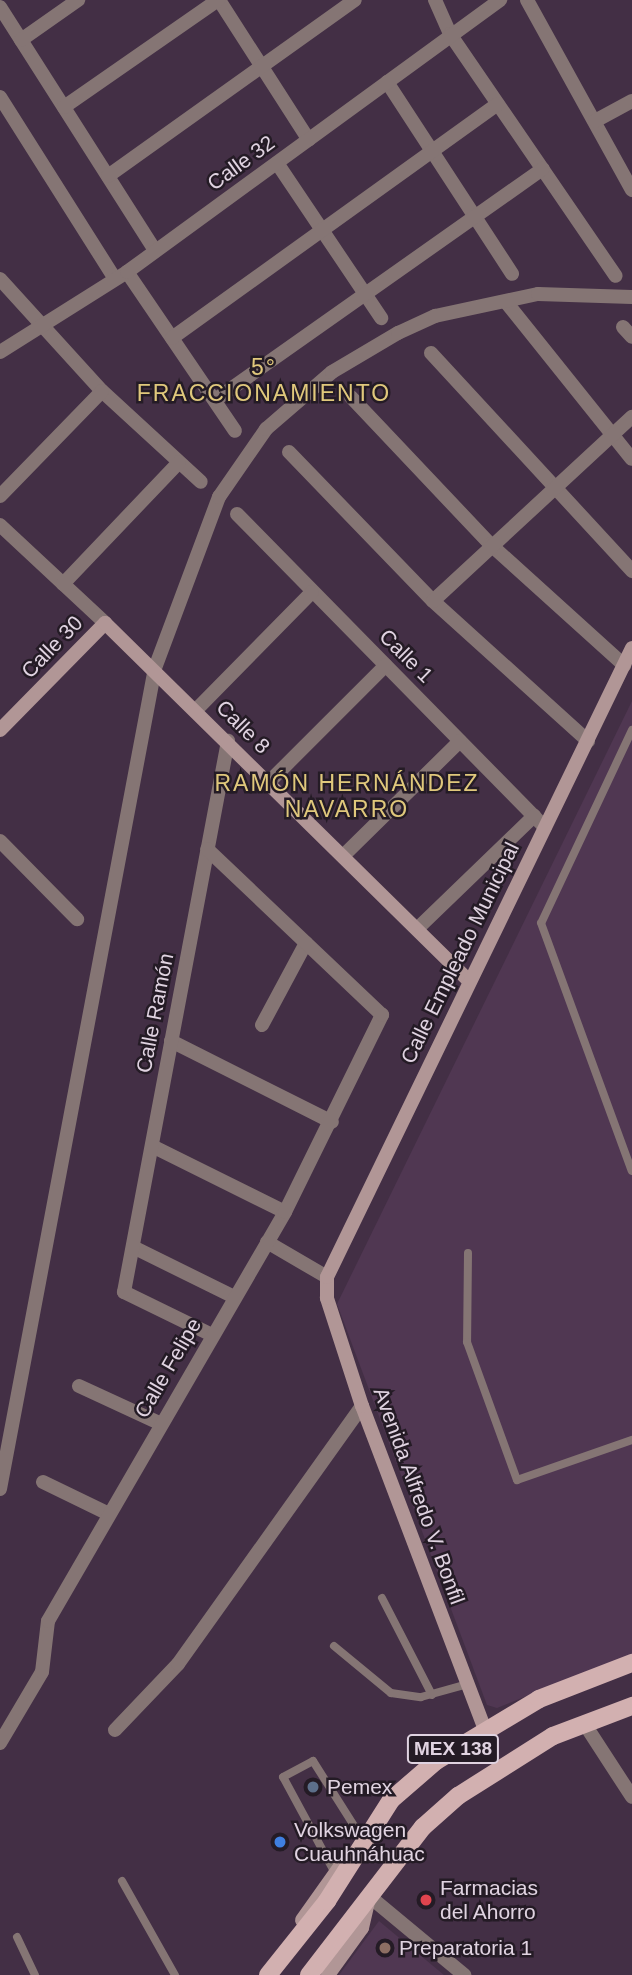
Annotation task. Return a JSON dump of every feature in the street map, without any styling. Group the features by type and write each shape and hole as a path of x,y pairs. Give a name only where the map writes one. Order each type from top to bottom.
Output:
{"main road":[{"name":"MEX 138","path":"268,1975 327,1901 391,1800 484,1727 632,1663"},
{"name":"MEX 138","path":"309,1975 423,1827 458,1796 504,1762 584,1723 632,1706"}],"street":[{"path":"21,40 78,0"},
{"path":"64,107 218,0 309,140"},
{"path":"107,176 355,0"},
{"path":"435,0 450,34 616,276"},
{"name":"Calle 32","path":"0,352 42,328 121,275 500,0"},
{"path":"527,0 632,190"},
{"path":"0,7 155,250"},
{"path":"387,82 478,216 512,274"},
{"path":"0,97 121,275 172,338 236,431"},
{"path":"595,121 632,101"},
{"path":"172,338 498,104"},
{"path":"276,163 381,318"},
{"path":"215,400 543,169"},
{"path":"0,279 102,391 201,482"},
{"path":"0,1489 155,668 219,497 266,429 332,372 435,316 537,294 632,298"},
{"path":"506,302 632,458"},
{"path":"431,353 552,489 632,571"},
{"path":"0,496 102,391"},
{"path":"351,397 490,544 624,665"},
{"path":"433,601 490,544 632,416"},
{"path":"289,452 433,601 588,741"},
{"path":"63,583 179,462"},
{"name":"Calle 1","path":"237,514 545,827"},
{"path":"0,525 105,623"},
{"path":"196,709 312,592"},
{"name":"Calle 8","path":"105,623 155,668 469,981"},
{"name":"Calle 30","path":"0,730 105,623"},
{"name":"Calle Empleado Municipal","path":"327,1277 632,648"},
{"path":"269,782 386,665"},
{"name":"Calle Ramón","path":"212,1335 124,1292 228,741"},
{"path":"343,856 460,741"},
{"path":"417,929 534,816"},
{"path":"0,841 77,919"},
{"path":"208,849 306,943 262,1025"},
{"name":"Calle Felipe","path":"0,1743 42,1672 48,1621 159,1423 285,1212 332,1122 382,1015 306,943"},
{"path":"171,1041 332,1122"},
{"path":"152,1146 285,1212"},
{"path":"267,1242 327,1277"},
{"path":"133,1247 234,1297"},
{"name":"Avenida Alfredo V. Bonfil","path":"327,1277 327,1298 362,1406 484,1727"},
{"path":"79,1386 159,1423"},
{"path":"115,1730 178,1664 362,1406"},
{"path":"43,1482 109,1514"},
{"path":"584,1723 632,1797"},
{"name":"MEX 138","path":"261,1975 360,1835 391,1800"},
{"path":"369,1896 464,1975"},
{"name":"MEX 138","path":"328,1975 362,1928 369,1896"}],"lane":[{"path":"632,730 541,923 632,1171"},
{"path":"468,1253 467,1342 517,1480 632,1440"},
{"path":"382,1598 432,1695"},
{"path":"334,1646 391,1693 432,1695 468,1684"},
{"path":"335,1872 303,1807 283,1777 313,1761 326,1795 360,1835"},
{"path":"122,1881 175,1975"},
{"path":"17,1937 35,1975"}],"shaded area":[{"path":"632,701 632,1654 497,1708 487,1705 337,1304"},
{"name":"Preparatoria 1","path":"379,1921 444,1975 339,1975"}],"place":[{"name":"Pemex","path":"313,1787"},
{"name":"Volkswagen Cuauhnáhuac","path":"280,1842"},
{"name":"Farmacias del Ahorro","path":"426,1900"},
{"name":"Preparatoria 1","path":"385,1948"}],"district":[{"name":"5° FRACCIONAMIENTO","path":"264,380"},
{"name":"RAMÓN HERNÁNDEZ NAVARRO","path":"347,796"}]}
